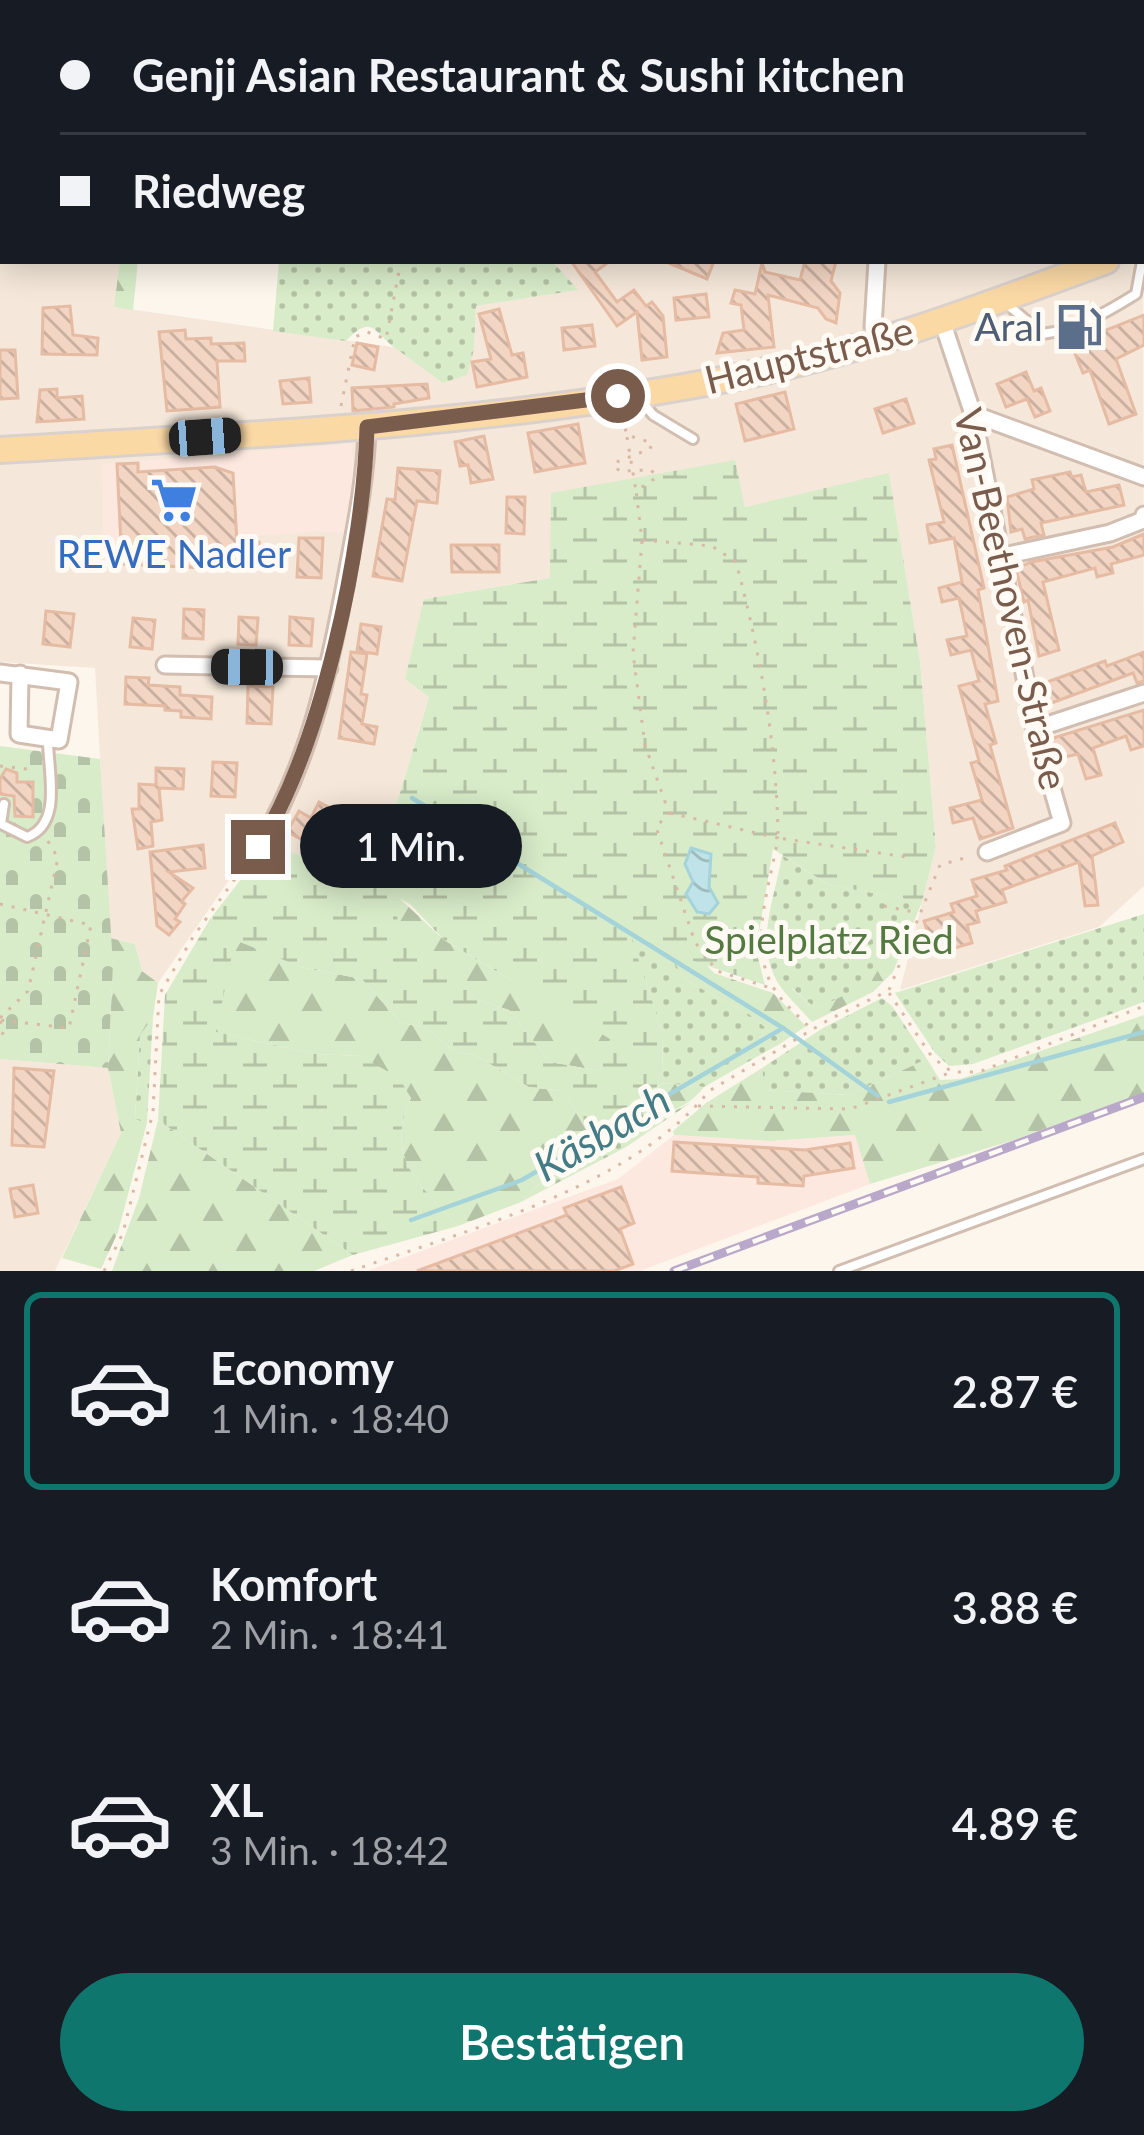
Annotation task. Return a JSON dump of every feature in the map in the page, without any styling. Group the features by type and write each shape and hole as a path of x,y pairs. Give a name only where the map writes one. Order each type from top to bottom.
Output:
{"main road":[{"name":"Hauptstraße","path":"0,450 367,427 744,376 942,321 1098,264"}],"street":[{"path":"877,264 873,327 877,340"},
{"name":"Van-Beethoven-Straße","path":"942,321 973,415 1035,728 1062,823 987,852"},
{"path":"973,415 1144,477"},
{"path":"258,847 281,811 329,668 367,470 367,427"},
{"path":"999,557 1110,533 1143,520 1144,515"},
{"path":"165,665 329,668"},
{"path":"0,673 20,674 69,682 59,740 19,734 20,674"},
{"path":"1035,728 1144,693"}],"lane":[{"path":"1004,298 1011,311 1042,334 1060,332 1136,295 1141,264"},
{"path":"627,395 693,439"},
{"path":"4,804 1,824 27,837 40,832 49,820 48,739"},
{"path":"839,1271 1144,1159"}],"path":[{"path":"340,414 355,337 367,332 386,339 400,264"},
{"path":"627,395 627,435 642,540 633,653 645,745 669,813"},
{"path":"627,435 652,443 650,449 614,463 619,471 651,470 657,477 636,491"},
{"path":"642,540 712,546 736,562 754,631 777,784 778,838 762,931 762,959 774,989 811,1030"},
{"path":"0,766 48,772"},
{"path":"669,813 778,838 906,857"},
{"path":"669,813 656,827 695,942 717,971 774,989"},
{"path":"0,1020 28,991 58,858 40,832"},
{"path":"104,1271 123,1233 153,1112 159,995 193,937 258,847"},
{"path":"351,1271 571,1189 636,1156 709,1091 888,991 940,865 987,852"},
{"path":"0,904 92,925 69,1028 0,1020"},
{"path":"884,906 920,913"},
{"path":"888,991 932,1058 952,1072"},
{"path":"697,1106 850,1109 952,1072 979,1072 1144,1006"},
{"path":"0,1020 4,1030 0,1040"}],"shaded area":[{"path":"0,264 120,264 115,307 400,348 444,383 474,349 476,306 577,290 555,264 1143,264 1144,886 1099,927 900,990 936,847 920,661 889,474 745,507 734,460 551,578 424,599 429,696 374,880 256,841 158,983 142,971 135,944 110,938 95,668 0,662"},
{"path":"351,444 356,479 347,533 233,538 227,541 226,569 104,564 102,464"},
{"path":"0,1059 108,1068 121,1133 55,1271 0,1271"},
{"path":"674,1135 771,1141 856,1135 870,1184 640,1271 367,1271 618,1179"}],"green space":[{"path":"120,264 138,264 133,310 114,307"},
{"path":"279,264 555,264 578,290 476,306 467,375 443,383 372,328 362,328 346,341 273,331"},
{"path":"735,460 745,507 889,473 920,661 936,847 922,902 829,885 773,849 756,950 765,985 664,951 628,928 662,1031 663,1083 591,1132 562,1091 529,1087 475,1055 455,1052 426,1028 401,1023 362,979 301,967 235,940 216,1032 315,1054 361,1056 399,1078 411,1098 403,1119 404,1154 419,1183 458,1226 353,1255 158,1120 165,995 210,919 268,845 374,879 429,697 405,679 424,599 550,578 551,493","holes":["397,897 410,904 444,940 610,1039 600,1071 550,1062 509,1010 478,1000 441,962 398,945"]},
{"path":"0,746 100,759 113,966 108,1068 0,1059"},
{"name":"Spielplatz Ried","path":"782,855 829,885 918,901 871,983 816,1009 792,988 786,994 769,961 768,927"},
{"path":"397,896 444,940 611,1039 600,1071 550,1062 509,1010 478,1000 441,963 397,945"},
{"path":"918,901 922,902 893,972 873,992 812,1022 786,994 791,988 816,1009 871,982"},
{"path":"1144,914 1144,1002 973,1064 949,1066 895,993"},
{"path":"627,927 664,951 689,982 749,1014 783,1042 704,1087 663,1083 662,1031"},
{"path":"110,938 135,944 142,971 158,983 153,1017 140,1035 135,1119 147,1123 118,1232 101,1269 62,1258 121,1133 108,1068"},
{"path":"234,939 301,967 362,979 401,1023 426,1028 455,1052 475,1055 529,1087 562,1091 591,1132 521,1202 458,1226 419,1183 404,1154 403,1119 411,1098 361,1056 315,1054 215,1032"},
{"path":"664,951 703,961 714,973 773,993 806,1026 783,1042 749,1014 689,982"},
{"path":"882,998 927,1059 849,1095 764,1090 762,1068 823,1028"},
{"path":"1144,1015 1144,1093 1011,1141 870,1184 855,1135 771,1141 674,1135 706,1103 762,1068 765,1090 849,1095 927,1059 940,1080 960,1079"},
{"path":"153,1017 147,1123 135,1120 140,1034"},
{"path":"663,1083 704,1087 681,1107 632,1122 624,1113"},
{"path":"692,1102 626,1147 521,1202 591,1132 624,1113 632,1122 665,1116"},
{"path":"158,1120 353,1255 314,1271 112,1271 139,1198"}],"water":[{"path":"691,848 711,854 709,887 718,903 709,914 697,912 686,894 693,882 685,864"}],"building":[{"path":"573,264 606,264 595,272 617,302 634,290 646,306 652,302 663,316 667,357 642,360 637,312 617,326"},
{"path":"671,264 713,264 707,279"},
{"path":"762,264 765,272 800,280 804,264 835,264 831,281 840,293 836,323 818,308 768,295 774,347 717,353 723,333 744,330 741,305 731,303 735,290 755,294"},
{"path":"706,294 709,317 676,320 674,298"},
{"path":"70,306 73,335 98,338 97,355 42,354 43,308"},
{"path":"499,309 512,355 523,353 527,377 477,387 472,362 491,359 479,314"},
{"path":"1144,315 1144,345 1116,359 1136,414 1109,424 1090,370 1083,373 1068,337 1091,328 1094,335"},
{"path":"592,325 595,346 564,350 562,328"},
{"path":"185,330 186,339 244,343 245,361 217,361 220,407 167,411 159,332"},
{"path":"357,343 378,347 374,370 352,365"},
{"path":"0,350 15,350 18,398 0,399"},
{"path":"1026,372 1034,391 1041,388 1050,411 1035,417 1027,399 1006,407 997,384"},
{"path":"309,378 311,402 283,404 280,381"},
{"path":"427,384 429,398 353,411 352,388"},
{"path":"57,389 57,398 82,396 84,419 37,422 40,390"},
{"path":"785,392 794,429 745,441 736,404"},
{"path":"906,399 914,423 883,433 875,409"},
{"path":"578,424 585,463 535,472 528,433"},
{"path":"484,436 493,479 471,483 468,465 460,466 455,442"},
{"path":"952,445 984,588 978,590 998,701 985,704 996,743 990,745 1013,828 980,839 973,818 953,823 950,808 982,800 971,763 979,761 959,686 979,681 971,650 951,655 947,640 967,636 959,598 942,602 939,588 962,582 954,538 930,543 927,525 944,522 929,460 936,459 934,449"},
{"name":"REWE Nadler","path":"138,463 138,472 215,467 233,473 237,543 259,542 260,559 226,562 226,569 122,564 117,464"},
{"path":"398,468 440,471 437,503 417,501 402,581 373,576 387,499 395,500"},
{"path":"1070,472 1072,477 1081,475 1086,492 1119,485 1124,505 1041,523 1044,535 1025,539 1022,529 1011,532 1007,497 1034,489 1032,480"},
{"path":"507,497 525,497 524,534 506,533"},
{"path":"1144,534 1144,555 1111,564 1113,573 1097,577 1095,568 1043,582 1059,650 1039,656 1028,600 1024,602 1016,569 1113,547"},
{"path":"299,538 323,538 321,578 297,577"},
{"path":"451,545 499,545 499,572 452,572"},
{"path":"184,609 204,610 203,639 183,638"},
{"path":"46,611 74,614 70,647 43,644"},
{"path":"239,617 258,618 256,645 238,644"},
{"path":"290,617 313,619 311,646 289,645"},
{"path":"133,618 155,620 152,649 130,647"},
{"path":"361,624 381,627 377,654 357,651"},
{"path":"351,652 367,654 362,724 377,727 374,744 339,738"},
{"path":"1144,652 1144,681 1137,683 1133,673 1046,705 1039,685"},
{"path":"126,677 149,678 148,685 180,687 180,695 212,697 211,719 181,717 181,711 165,710 165,706 125,704"},
{"path":"248,686 273,687 271,724 247,723"},
{"path":"1144,710 1144,746 1131,750 1126,736 1093,748 1101,775 1086,779 1078,754 1056,759 1050,739"},
{"path":"213,762 237,763 235,797 211,796"},
{"path":"156,768 184,769 183,789 159,788 162,820 151,822 153,846 138,849 132,809 139,809 139,784 156,785"},
{"path":"6,769 17,773 17,782 33,782 33,817 15,816 14,796 0,794"},
{"path":"319,802 355,821 336,857 287,832 299,811 311,818"},
{"path":"1115,823 1123,842 1092,856 1098,905 1085,906 1079,862 1002,890 1006,902 976,911 979,922 967,925 972,943 934,954 924,921 954,912 951,904 977,896 972,880 1007,870 1005,866"},
{"path":"203,845 205,868 169,872 193,888 175,919 180,922 169,935 157,926 150,852"},
{"path":"14,1068 54,1071 44,1147 12,1145"},
{"path":"674,1142 805,1150 850,1143 854,1168 804,1176 803,1186 758,1183 758,1177 672,1171"},
{"path":"33,1185 38,1213 15,1217 10,1189"},
{"path":"621,1187 634,1223 620,1229 633,1264 614,1271 417,1271 567,1215 564,1208"}],"waterway":[{"name":"Käsbach","path":"412,798 783,1028 878,1096"},
{"name":"Käsbach","path":"411,1220 522,1180 783,1028"},
{"name":"Käsbach","path":"889,1102 1144,1032"}],"railway":[{"path":"674,1271 1144,1097"}],"place":[{"name":"Aral","path":"1079,327"},
{"name":"REWE Nadler","path":"174,500"}],"route":[{"path":"258,847 281,811 329,668 367,470 367,427 618,396"}]}
